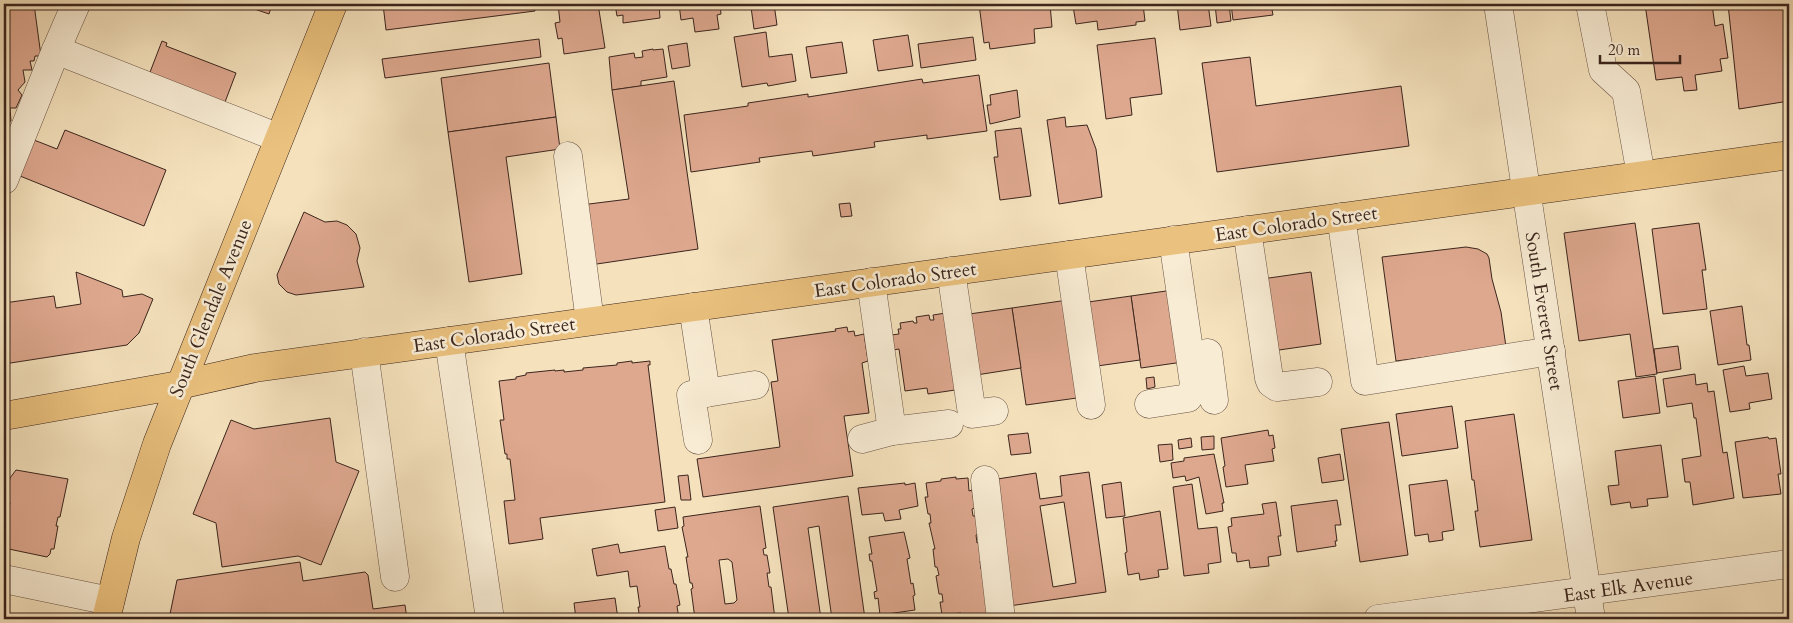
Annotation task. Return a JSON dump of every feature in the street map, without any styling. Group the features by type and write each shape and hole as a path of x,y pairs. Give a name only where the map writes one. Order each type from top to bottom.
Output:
{"main road":[{"name":"South Glendale Avenue","path":"108,610 126,538 157,444 333,4"},
{"name":"East Colorado Street","path":"4,416 179,386 255,368 364,352 1789,155"}],"street":[{"path":"55,4 57,46"},
{"path":"4,180 57,46 76,4"},
{"name":"South Everett Street","path":"1498,4 1591,619"},
{"path":"1590,4 1602,70 1626,91 1641,175"},
{"path":"57,46 279,138"},
{"path":"568,156 590,321"},
{"path":"1341,217 1365,381 1551,351"},
{"path":"1247,230 1271,383 1277,387 1318,382"},
{"path":"1182,239 1214,400"},
{"path":"1149,404 1188,398 1194,384 1182,239"},
{"path":"1069,255 1091,405"},
{"path":"951,271 972,414 994,410"},
{"path":"871,282 892,431"},
{"path":"693,307 706,393"},
{"path":"449,341 490,619"},
{"path":"364,352 395,577"},
{"path":"698,440 692,395 755,385"},
{"path":"862,438 892,431 948,424"},
{"path":"985,480 1001,619"},
{"name":"East Elk Avenue","path":"1378,619 1433,616 1789,564"},
{"path":"4,579 108,610"}],"building":[{"path":"34,4 41,56 35,56 34,61 30,61 32,70 23,70 25,82 18,90 22,95 16,108 10,108 11,121 4,123 4,6"},
{"path":"240,4 272,4 269,14"},
{"path":"383,4 534,4 535,11 386,30"},
{"path":"558,4 598,4 605,48 564,54 562,38 558,39 555,23 560,22"},
{"path":"615,4 659,4 660,18 623,23 623,15 617,16"},
{"path":"679,4 720,4 721,14 717,15 719,29 695,32 693,18 681,20"},
{"path":"735,4 774,4 777,25 754,29 751,7 736,9"},
{"path":"789,4 825,4 790,8"},
{"path":"847,4 873,4 874,6 848,7"},
{"path":"979,4 1050,4 1052,27 1034,29 1035,43 990,49 989,42 984,43"},
{"path":"1071,4 1143,4 1145,21 1136,22 1136,25 1098,30 1097,21 1076,24"},
{"path":"1177,4 1208,4 1211,26 1180,30"},
{"path":"1215,4 1229,4 1231,21 1217,23"},
{"path":"1231,4 1271,4 1273,15 1233,20"},
{"path":"1298,4 1328,4 1299,8"},
{"path":"1645,4 1712,4 1715,26 1723,24 1728,58 1720,59 1722,71 1695,75 1697,90 1684,91 1682,77 1656,80"},
{"path":"1728,4 1789,4 1789,101 1739,109"},
{"path":"766,32 769,57 792,54 796,81 768,86 767,83 742,87 734,37"},
{"path":"908,35 913,66 878,71 873,40"},
{"path":"973,37 976,60 921,68 918,44"},
{"path":"1155,38 1162,94 1130,98 1132,115 1106,119 1097,45"},
{"path":"539,39 541,57 385,78 382,59"},
{"path":"162,41 167,43 166,46 236,73 222,110 147,80"},
{"path":"842,42 847,73 811,78 806,47"},
{"path":"687,43 690,66 672,69 668,46"},
{"path":"663,49 667,77 641,81 641,86 612,90 609,57 634,53 635,58 643,57 642,51"},
{"path":"1250,57 1256,106 1401,86 1409,146 1217,172 1202,63"},
{"path":"549,63 556,117 448,132 441,78"},
{"path":"979,75 987,131 927,139 927,135 874,142 875,147 813,156 812,151 759,158 760,162 691,172 684,115 748,106 748,103 808,94 808,97 922,79 923,83"},
{"path":"674,81 698,249 590,265 581,205 629,199 612,90"},
{"path":"1017,90 1020,117 990,124 987,105 991,105 990,95"},
{"path":"556,117 560,149 506,157 522,274 469,282 448,132"},
{"path":"1065,117 1066,127 1087,125 1096,149 1102,197 1059,204 1047,120"},
{"path":"1021,128 1031,196 1000,200 994,157 998,157 995,131"},
{"path":"65,130 166,170 144,226 20,176 34,140 57,149"},
{"path":"850,203 852,216 841,217 839,204"},
{"path":"304,212 325,222 337,221 347,225 356,234 360,248 357,261 364,287 296,295 287,292 279,284 277,275"},
{"path":"1635,223 1657,374 1636,377 1630,334 1579,341 1564,233"},
{"path":"1699,223 1706,270 1702,270 1707,309 1663,314 1652,229"},
{"path":"1466,247 1478,249 1487,254 1489,258 1492,279 1501,312 1506,347 1396,361 1382,257"},
{"path":"76,272 122,290 123,297 142,294 153,299 139,333 127,345 4,364 4,303 54,296 56,308 81,304"},
{"path":"1311,272 1321,344 1272,351 1262,279"},
{"path":"1173,290 1183,362 1141,368 1131,296"},
{"path":"1131,296 1140,360 1090,367 1081,303"},
{"path":"1068,300 1077,398 1026,405 1012,308"},
{"path":"1742,306 1751,360 1718,365 1710,311"},
{"path":"1012,308 1021,368 970,376 962,315"},
{"path":"946,313 962,389 928,394 927,388 905,391 899,349 893,350 891,335 899,334 898,329 901,329 900,323 913,321 917,323 916,317 929,315 930,320 934,320 933,315"},
{"path":"847,327 848,332 854,331 855,336 864,334 868,361 862,363 869,413 844,416 853,476 703,497 697,459 780,447 771,382 778,381 772,340 836,331 835,329"},
{"path":"1678,346 1681,369 1657,373 1654,349"},
{"path":"632,361 632,363 650,361 650,365 648,365 665,502 540,518 543,539 509,544 504,501 515,500 510,459 507,459 507,454 505,454 500,420 504,420 499,381 516,379 516,377 526,375 526,373 583,370 583,368 617,365 617,363"},
{"path":"1744,366 1746,376 1768,373 1772,399 1749,403 1750,409 1730,412 1723,370"},
{"path":"1695,374 1696,385 1707,383 1708,392 1714,391 1723,453 1727,452 1734,498 1693,505 1690,482 1685,482 1682,459 1701,456 1696,418 1694,418 1692,403 1667,407 1663,379"},
{"path":"1655,376 1660,413 1623,418 1618,381"},
{"path":"1154,377 1155,387 1147,389 1146,378"},
{"path":"1452,406 1458,448 1402,456 1396,414"},
{"path":"1514,414 1532,540 1480,547 1475,511 1478,511 1474,480 1472,480 1465,421"},
{"path":"330,418 336,462 359,471 321,565 298,556 222,567 216,523 193,514 231,420 254,429"},
{"path":"1389,422 1408,555 1360,562 1341,429"},
{"path":"1268,430 1269,436 1273,435 1275,448 1272,449 1274,461 1245,465 1248,484 1226,487 1221,438"},
{"path":"1028,433 1031,453 1011,455 1008,435"},
{"path":"1214,436 1214,449 1202,450 1201,437"},
{"path":"1768,437 1769,439 1776,438 1781,474 1778,474 1781,494 1743,498 1735,442"},
{"path":"1191,438 1192,447 1179,449 1178,440"},
{"path":"1172,444 1173,460 1160,462 1158,445"},
{"path":"1661,445 1668,497 1647,499 1648,506 1631,508 1630,502 1611,505 1608,486 1619,485 1615,451"},
{"path":"1214,454 1224,503 1222,503 1223,511 1206,514 1199,477 1186,481 1185,476 1173,478 1171,463 1184,461 1184,458"},
{"path":"1340,454 1344,480 1322,483 1318,458"},
{"path":"16,470 68,479 60,517 58,517 56,526 58,526 54,549 51,549 47,557 4,548 4,518 7,516 10,503 6,498 10,478"},
{"path":"1089,472 1106,592 1009,606 991,480 1036,473 1040,499 1062,496 1060,476","holes":["1064,502 1076,583 1053,587 1040,506"]},
{"path":"688,475 691,500 681,500 678,476"},
{"path":"956,477 956,479 968,478 969,491 972,490 975,508 972,509 973,516 976,516 977,543 979,542 982,561 980,561 981,569 983,569 990,613 962,617 961,613 942,615 940,602 943,602 942,594 939,594 936,576 939,575 937,567 935,567 933,549 935,549 929,523 931,523 930,514 928,514 925,497 928,497 926,483"},
{"path":"1447,480 1454,530 1442,532 1443,540 1429,542 1428,534 1415,536 1409,485"},
{"path":"1121,482 1125,516 1106,518 1102,485"},
{"path":"905,483 905,485 915,483 918,506 899,510 901,519 885,521 883,513 862,515 858,488"},
{"path":"1192,484 1198,529 1217,527 1221,562 1208,564 1209,573 1184,576 1173,487"},
{"path":"848,496 865,619 832,619 819,526 808,528 821,619 789,619 773,507"},
{"path":"1337,500 1341,525 1335,525 1336,546 1297,552 1291,506"},
{"path":"1276,502 1281,536 1278,536 1281,555 1268,557 1269,566 1250,568 1249,560 1237,562 1236,553 1232,553 1228,527 1232,526 1231,518 1264,514 1262,504"},
{"path":"760,506 766,548 763,549 764,555 767,555 770,573 767,573 769,587 771,587 775,619 695,619 691,589 693,588 692,583 690,583 686,557 688,557 682,527 684,526 683,517","holes":["728,559 732,562 737,600 734,603 725,604 719,560"]},
{"path":"675,507 678,528 658,531 655,510"},
{"path":"1160,511 1168,569 1158,570 1159,577 1140,580 1139,573 1128,575 1123,518"},
{"path":"904,532 910,558 907,559 911,584 913,583 915,595 913,596 915,610 880,615 878,598 875,599 874,592 877,591 872,561 870,561 869,554 872,554 869,537"},
{"path":"618,544 620,553 665,546 669,569 671,569 674,584 676,584 680,605 677,606 679,619 640,619 637,586 630,587 628,571 597,576 592,549"},
{"path":"300,562 303,581 365,572 368,575 373,609 405,605 407,619 169,619 177,580"},
{"path":"615,598 618,619 576,619 574,603"},
{"path":"1775,614 1776,617 1789,615 1789,619 1756,619 1756,617"}]}
